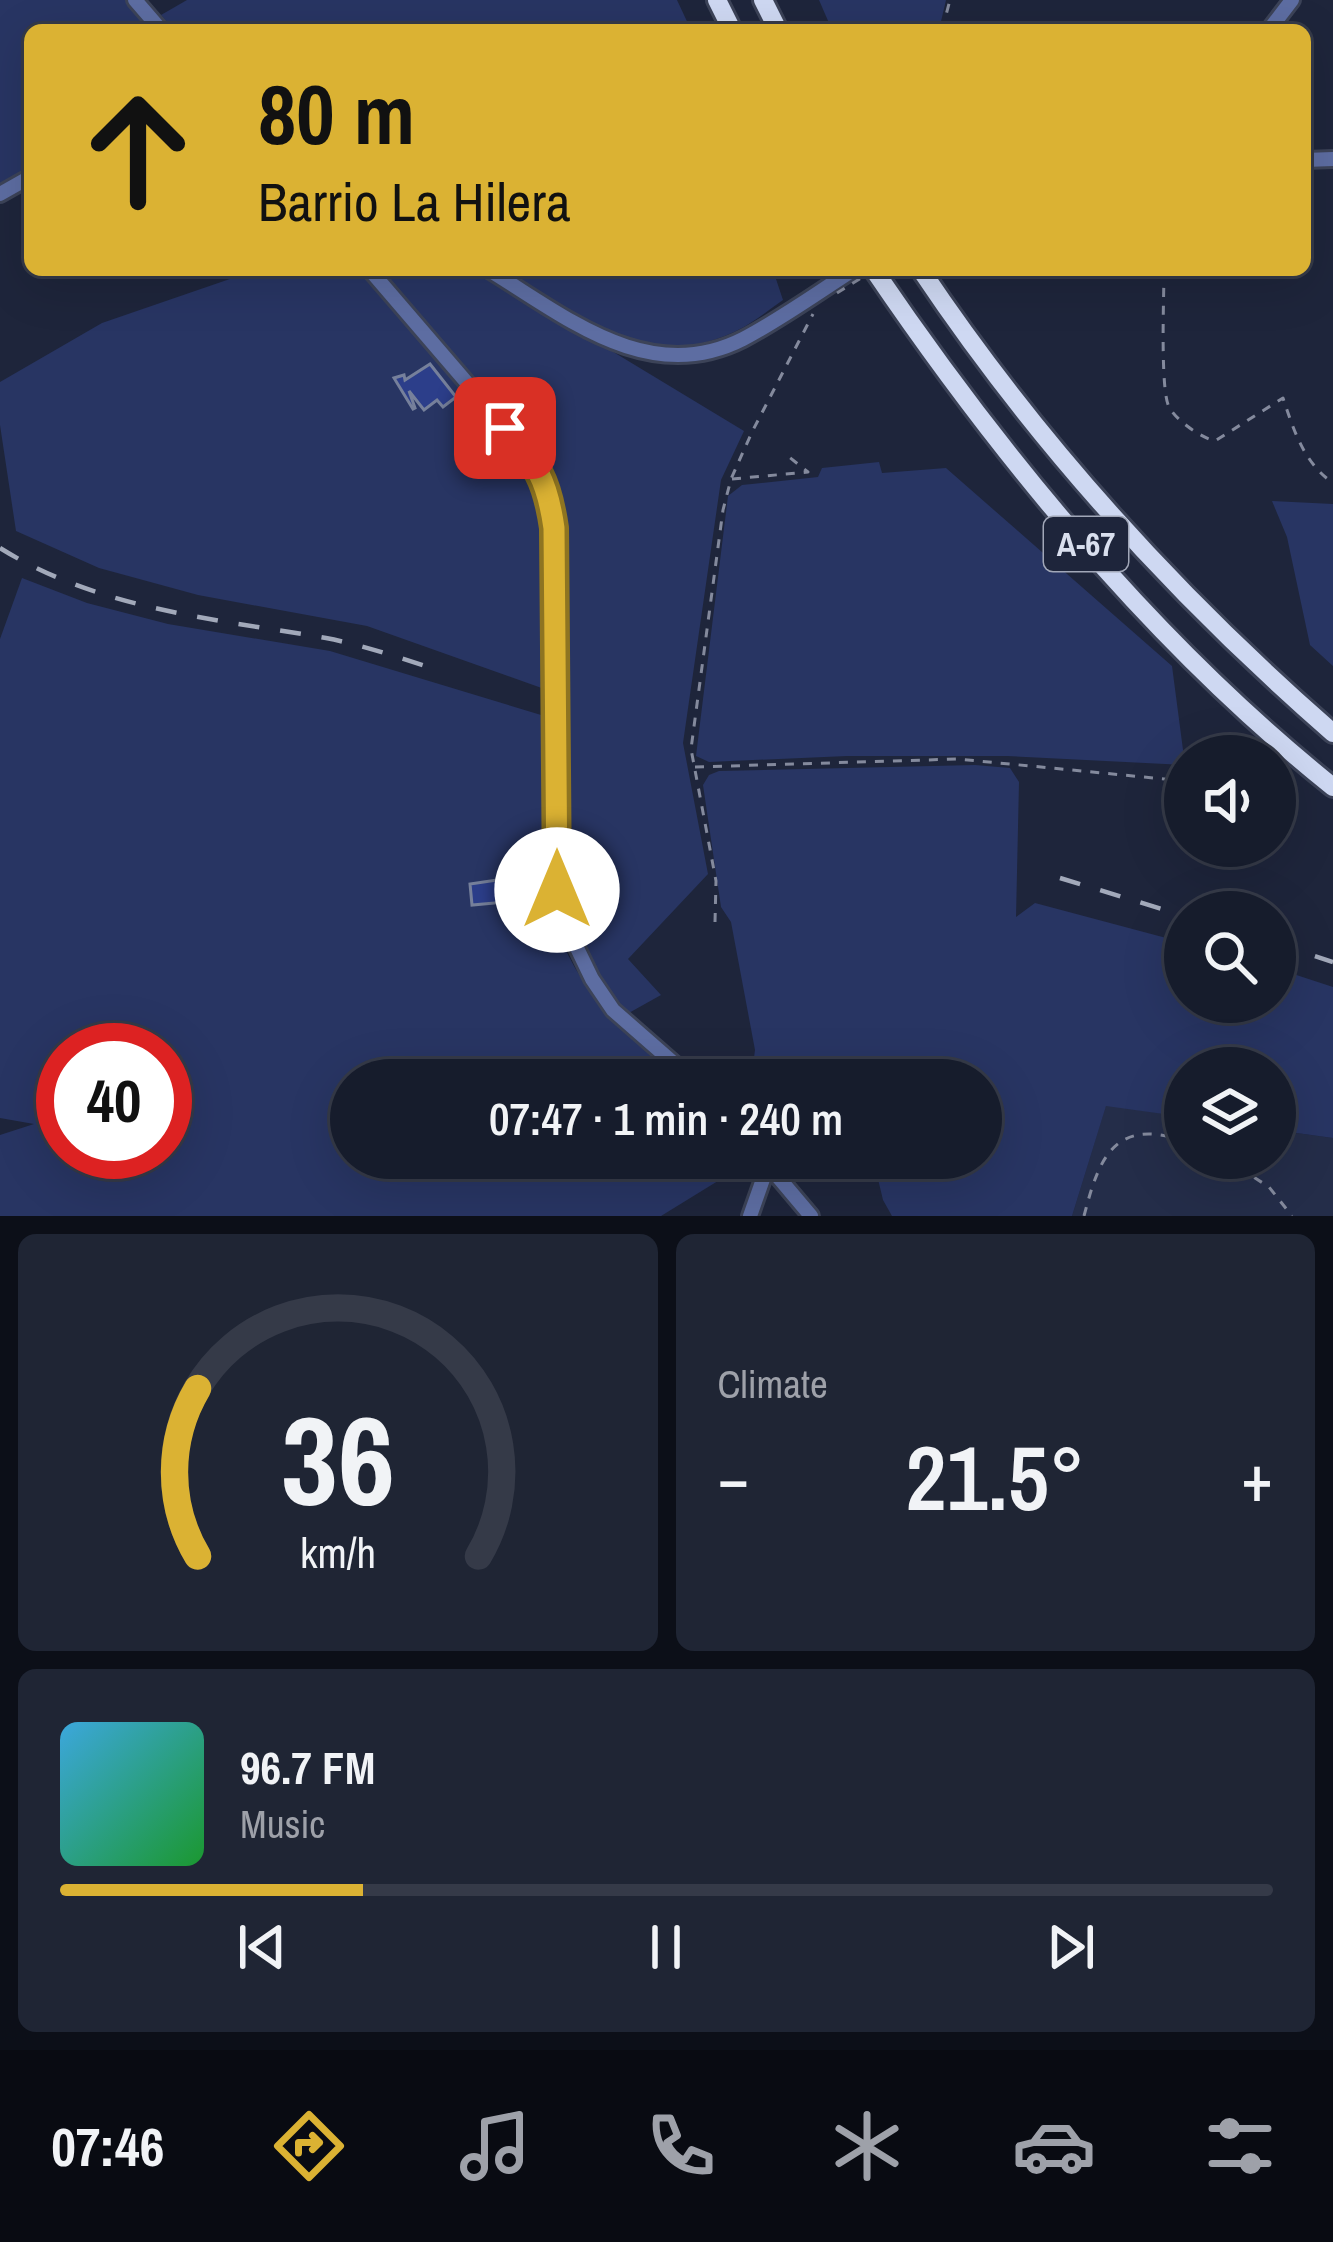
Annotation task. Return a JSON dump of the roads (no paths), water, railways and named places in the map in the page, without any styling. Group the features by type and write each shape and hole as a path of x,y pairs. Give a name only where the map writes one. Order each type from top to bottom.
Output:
{"highway":[{"name":"A-67","path":"878,276 940,364 1102,564 1251,716 1333,787"},
{"name":"A-67","path":"925,276 993,373 1106,510 1250,658 1333,733"}],"street":[{"path":"135,0 156,24"},
{"path":"1274,24 1292,0"},
{"path":"375,276 528,454 545,484 554,528 557,890 592,979 613,1010 669,1059"},
{"path":"499,276 604,339 663,354 727,346 834,289 847,276"},
{"path":"750,1216 760,1179"},
{"path":"780,1179 811,1216"}],"railway":[{"path":"0,548 38,569 117,598 339,641 432,668"},
{"path":"1060,878 1164,910"},
{"path":"1296,950 1333,962"}]}
